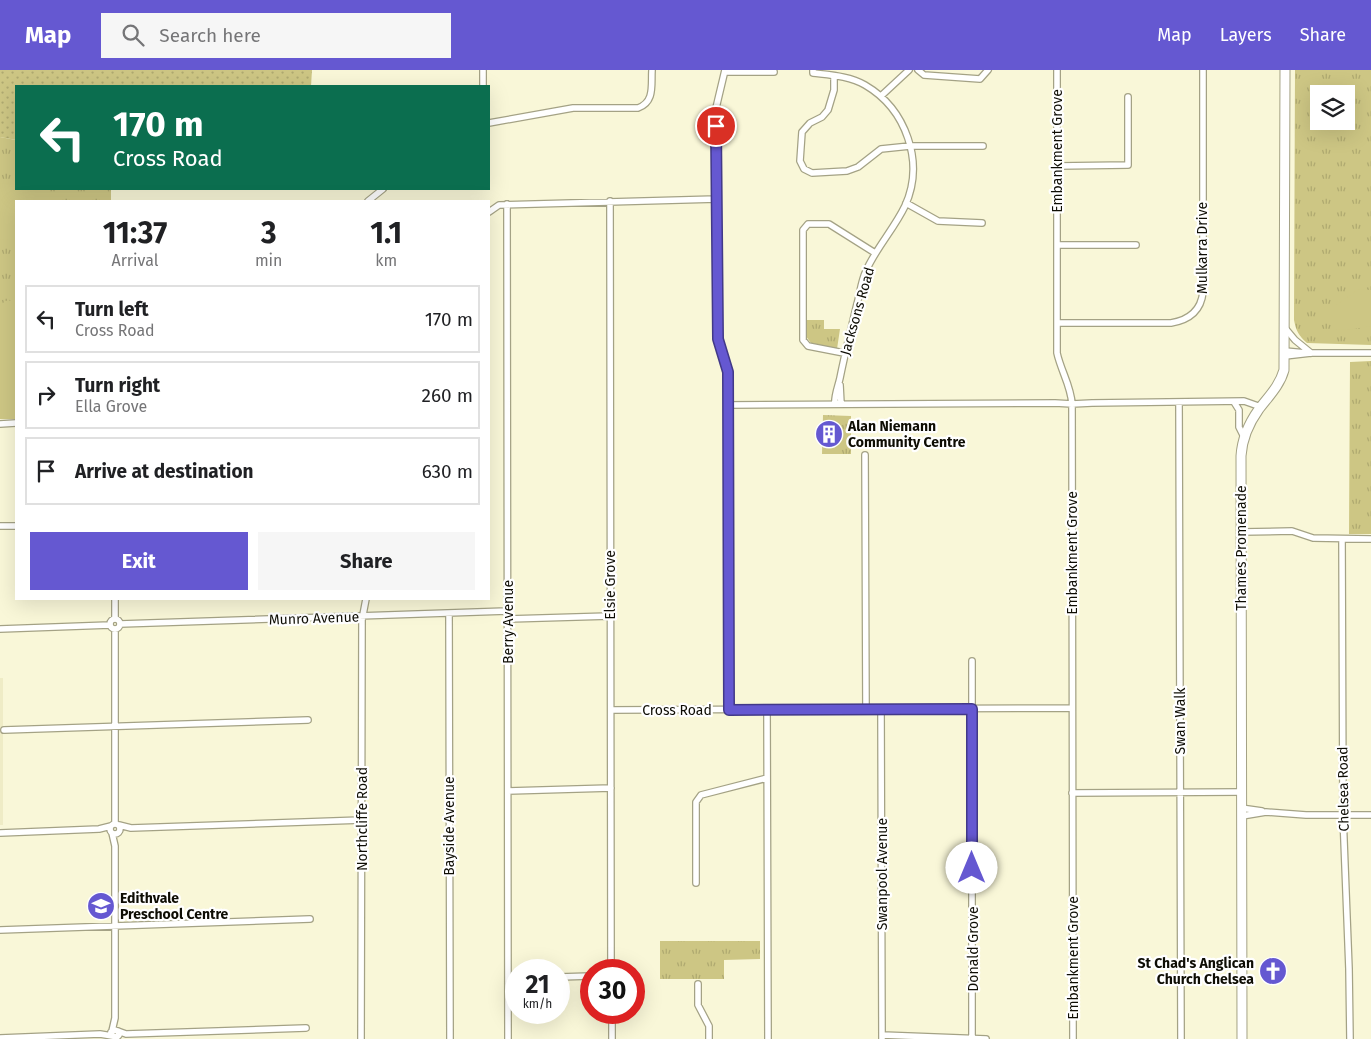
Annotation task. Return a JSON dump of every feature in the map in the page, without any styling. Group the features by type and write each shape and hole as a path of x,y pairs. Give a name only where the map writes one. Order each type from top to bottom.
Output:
{"main road":[{"name":"Thames Promenade","path":"1242,1039 1240,459 1244,437 1251,422 1281,380 1284,370 1285,70"}],"street":[{"path":"484,70 484,85"},
{"path":"490,123 573,108 638,108 647,104 650,100 652,70"},
{"path":"881,96 909,70"},
{"path":"918,70 924,75 980,78 988,70"},
{"name":"Embankment Grove","path":"1057,70 1057,353 1072,403 1073,1039"},
{"name":"Mulkarra Drive","path":"1057,323 1170,324 1182,321 1198,308 1203,292 1203,70"},
{"path":"729,710 728,372 718,339 716,108 725,71 774,72"},
{"name":"Jacksons Road","path":"813,71 863,84 881,96 898,115 908,137 914,162 911,186 906,203 875,252 865,273 844,353 838,404"},
{"path":"834,76 834,90 828,110 822,117 810,123 802,132 800,161 804,169 812,173 847,172 858,167 881,149 910,146 983,146"},
{"path":"1057,166 1128,165 1128,97"},
{"path":"369,200 382,190"},
{"path":"490,211 496,205 507,204 717,199"},
{"name":"Elsie Grove","path":"610,201 612,959"},
{"path":"906,203 938,221 982,223"},
{"name":"Berry Avenue","path":"507,204 508,959"},
{"path":"844,353 808,346 803,340 802,230 808,224 829,224 875,252"},
{"path":"1057,245 1136,245"},
{"path":"1285,328 1301,346 1311,353"},
{"path":"1285,354 1371,353"},
{"path":"728,405 1248,401 1259,409"},
{"path":"1234,402 1238,408 1239,426 1244,437"},
{"name":"Swan Walk","path":"1179,403 1181,1039"},
{"path":"0,424 15,423"},
{"path":"865,455 866,709"},
{"path":"0,526 15,526"},
{"path":"1241,532 1292,531 1313,538 1371,539"},
{"name":"Chelsea Road","path":"1342,539 1343,815 1350,1039"},
{"path":"115,600 115,619 111,621 115,727 115,1035"},
{"name":"Northcliffe Road","path":"362,1039 362,616 366,600"},
{"name":"Munro Avenue","path":"120,624 507,611"},
{"name":"Bayside Avenue","path":"449,614 450,1039"},
{"path":"508,619 610,616"},
{"path":"0,629 118,628 119,621 115,619"},
{"name":"Donald Grove","path":"972,661 972,1038"},
{"name":"Cross Road","path":"611,710 1072,708"},
{"path":"767,710 768,1039"},
{"name":"Swanpool Avenue","path":"881,710 882,1037"},
{"path":"4,730 308,720"},
{"path":"696,883 696,802 702,795 767,778"},
{"path":"508,791 611,788"},
{"path":"1072,793 1241,792"},
{"path":"1242,812 1306,815 1371,815"},
{"path":"0,833 99,829 101,831 131,828 362,820"},
{"path":"0,930 310,919"},
{"path":"698,984 698,1005 709,1026 709,1039"},
{"name":"Berry Avenue","path":"508,1024 508,1039"},
{"path":"612,1024 612,1039"},
{"path":"0,1038 306,1028"},
{"path":"882,1037 986,1039"}],"shaded area":[{"path":"0,678 3,678 3,825 0,825"}],"green space":[{"path":"0,70 312,70 311,85 15,85 15,140 0,137"},
{"path":"1295,70 1371,70 1371,345 1307,343 1298,333 1294,320"},
{"path":"0,137 15,140 15,190 111,190 111,200 15,200 15,419 0,419"},
{"path":"0,183 15,185 15,190 50,190 49,200 15,200 15,240 0,239"},
{"path":"1359,289 1371,290 1371,326 1348,330 1336,329 1336,305"},
{"path":"15,300 15,407 0,407 0,306 5,301"},
{"path":"806,320 824,320 824,329 840,329 837,349 811,343 805,335"},
{"path":"1371,361 1371,534 1349,534 1350,362"},
{"path":"823,415 851,416 851,454 822,454"},
{"path":"660,941 760,941 760,959 724,960 724,979 660,979"}],"place":[{"name":"Alan Niemann Community Centre","path":"829,434"},
{"name":"Edithvale Preschool Centre","path":"101,906"},
{"name":"St Chad's Anglican Church Chelsea","path":"1273,971"}],"route":[{"path":"716,126 718,339 728,372 729,710 972,709 972,868"}]}
